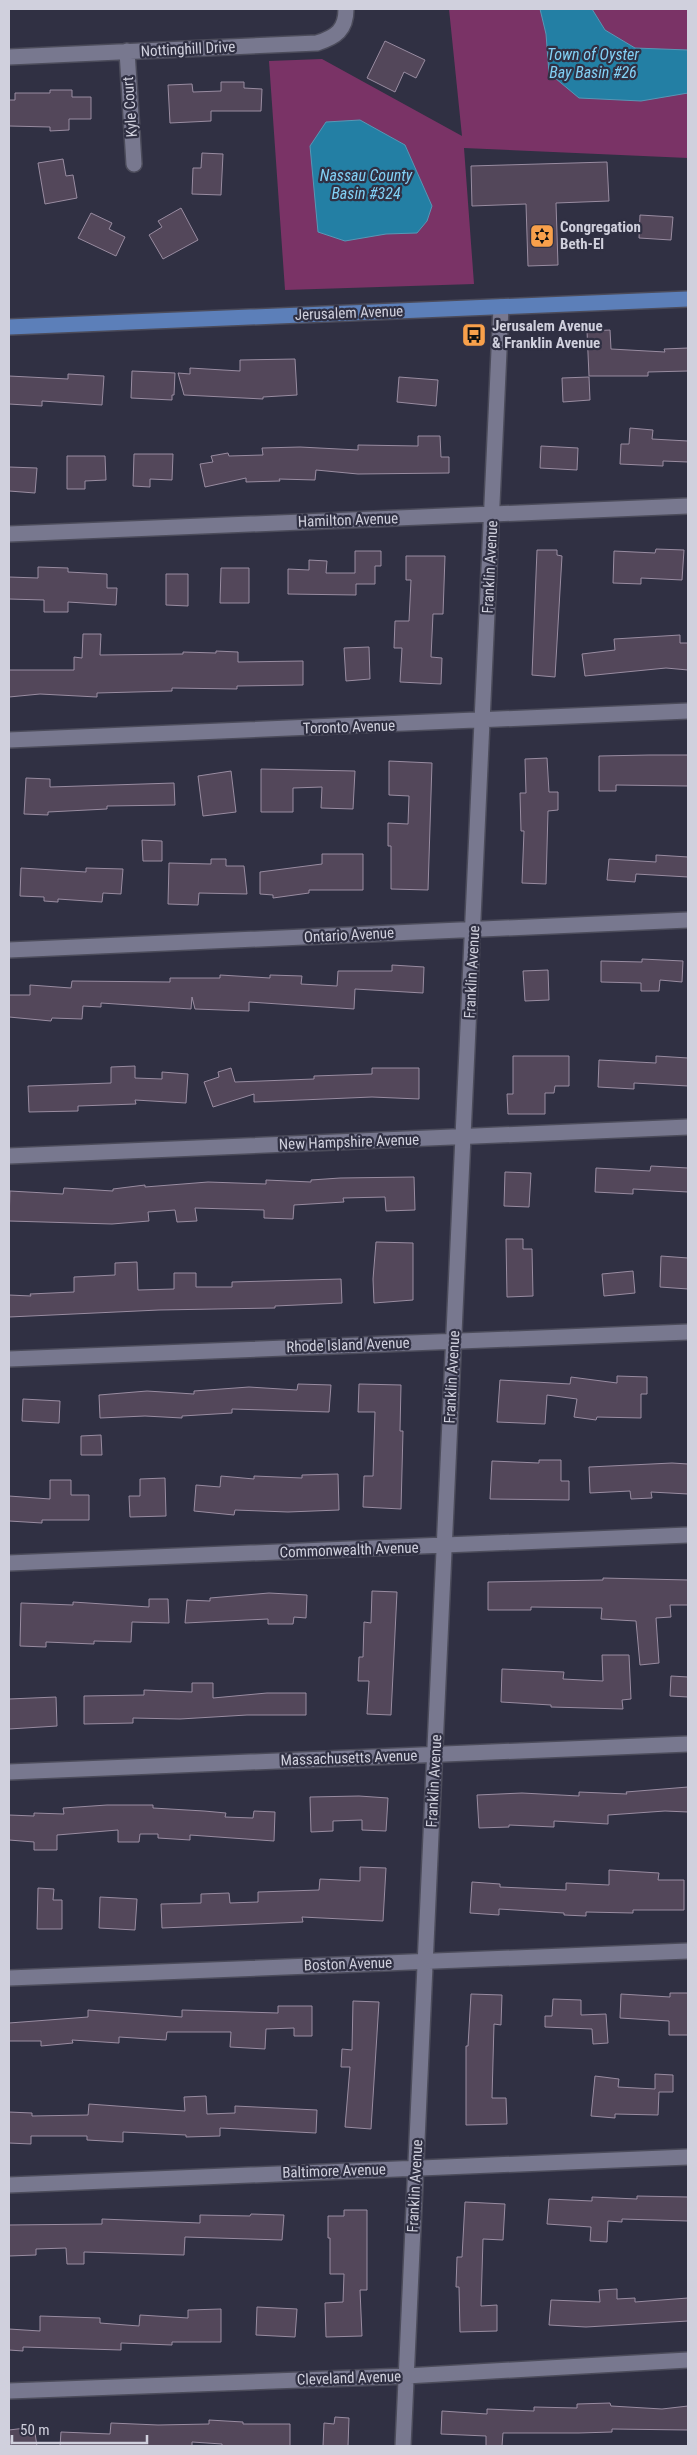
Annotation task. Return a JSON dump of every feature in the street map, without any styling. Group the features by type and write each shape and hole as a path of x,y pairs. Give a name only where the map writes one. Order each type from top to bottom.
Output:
{"main road":[{"name":"Jerusalem Avenue","path":"9,326 688,299"}],"street":[{"name":"Nottinghill Drive","path":"9,57 317,43 331,39 341,32 346,18 346,9"},
{"name":"Kyle Court","path":"127,51 134,164"},
{"name":"Franklin Avenue","path":"403,2446 502,307"},
{"name":"Hamilton Avenue","path":"9,534 688,506"},
{"name":"Toronto Avenue","path":"9,740 688,712"},
{"name":"Ontario Avenue","path":"9,950 688,920"},
{"name":"New Hampshire Avenue","path":"9,1156 688,1127"},
{"name":"Rhode Island Avenue","path":"9,1359 688,1332"},
{"name":"Commonwealth Avenue","path":"9,1563 444,1547 688,1535"},
{"name":"Massachusetts Avenue","path":"9,1772 688,1744"},
{"name":"Boston Avenue","path":"9,1978 688,1951"},
{"name":"Baltimore Avenue","path":"9,2184 688,2157"},
{"name":"Cleveland Avenue","path":"9,2391 406,2376 688,2360"}],"shaded area":[{"path":"449,9 688,9 688,158 464,148 474,284 285,290 269,61 322,59 462,136"}],"water":[{"name":"Town of Oyster Bay Basin #26","path":"540,9 592,9 605,30 635,48 688,50 688,93 641,101 579,98 549,73 546,34"},
{"name":"Nassau County Basin #324","path":"360,120 405,145 432,206 427,221 417,233 386,234 345,241 318,232 310,146 326,122"}],"building":[{"path":"385,41 425,60 416,78 404,72 395,92 367,78"},
{"path":"221,82 244,82 244,88 262,89 261,111 211,111 211,121 170,123 168,85 192,84 193,92 221,91"},
{"path":"50,90 72,90 72,97 91,97 91,119 69,119 69,130 50,131 50,127 9,126 9,100 15,100 15,93 50,93"},
{"path":"202,153 223,154 221,195 192,194 193,168 201,168"},
{"path":"63,159 66,176 73,175 77,198 45,204 38,163"},
{"name":"Congregation Beth-El","path":"607,162 609,201 556,203 558,265 528,266 526,204 472,206 471,166"},
{"path":"181,208 198,240 163,259 149,235 162,227 158,221"},
{"path":"91,213 112,223 109,229 125,237 116,256 78,238"},
{"path":"640,215 673,217 671,240 639,238"},
{"path":"610,330 611,349 665,352 664,349 688,348 688,371 648,372 648,376 589,376 587,331"},
{"path":"295,359 297,395 263,397 263,399 184,395 178,373 190,374 190,368 240,371 240,360"},
{"path":"132,371 175,373 172,400 131,398"},
{"path":"68,374 104,376 102,405 42,401 42,406 9,404 9,376 68,379"},
{"path":"399,377 438,380 436,406 397,402"},
{"path":"589,377 590,400 563,402 562,378"},
{"path":"630,428 653,430 652,439 688,441 688,462 663,461 663,466 620,464 621,444 629,444"},
{"path":"418,436 440,436 441,457 449,457 449,473 358,474 316,470 315,480 279,479 280,481 246,482 246,478 205,487 200,464 213,462 211,456 228,453 229,456 263,455 262,448 300,447 358,450 358,445 418,446"},
{"path":"541,446 578,448 577,470 540,468"},
{"path":"134,454 173,454 172,480 150,479 150,487 133,486"},
{"path":"67,456 105,456 106,480 85,481 85,489 67,489"},
{"path":"9,467 37,468 35,493 9,491"},
{"path":"656,549 684,550 682,580 641,578 641,584 613,583 614,551 655,553"},
{"path":"537,550 557,550 557,555 562,556 555,677 532,675"},
{"path":"355,551 381,551 381,566 375,566 375,584 356,584 356,595 288,594 288,569 309,570 309,560 327,561 326,573 355,573"},
{"path":"406,556 445,556 443,614 433,614 431,657 442,658 441,684 400,682 402,648 394,648 395,621 409,621 411,580 406,580"},
{"path":"38,567 68,568 68,572 107,574 107,588 117,588 116,605 68,602 68,612 44,612 44,600 9,599 9,577 38,578"},
{"path":"221,568 249,568 249,603 220,603"},
{"path":"166,574 188,574 188,606 166,605"},
{"path":"83,634 101,634 100,655 183,654 183,652 216,653 216,651 238,652 238,662 303,661 303,685 237,686 237,689 172,688 172,691 97,693 97,697 40,694 9,697 9,670 74,670 74,657 82,658"},
{"path":"680,635 680,643 688,643 688,670 666,668 585,676 582,654 615,650 614,639"},
{"path":"369,647 370,679 346,681 344,648"},
{"path":"688,755 688,786 616,785 616,791 599,791 599,756"},
{"path":"547,758 549,792 558,792 558,810 548,811 546,884 522,883 524,831 521,831 520,793 526,793 525,759"},
{"path":"389,761 432,763 428,890 391,889 391,846 388,846 388,823 408,824 409,796 389,795"},
{"path":"261,769 355,771 353,809 321,808 322,787 293,788 293,812 261,812"},
{"path":"231,771 236,812 203,816 198,776"},
{"path":"26,778 50,779 50,787 174,783 175,805 107,806 107,809 48,812 48,815 24,814"},
{"path":"142,840 162,841 162,861 143,861"},
{"path":"322,854 363,854 363,890 309,890 309,893 273,898 273,895 260,894 260,872 322,864"},
{"path":"656,855 688,857 688,877 636,874 635,882 607,880 609,859 656,862"},
{"path":"211,859 226,859 226,866 244,866 247,894 199,893 198,905 168,904 169,863 211,864"},
{"path":"21,868 86,872 86,868 123,869 121,894 103,893 102,902 58,899 58,902 44,901 44,897 20,896"},
{"path":"642,959 683,961 682,982 660,980 659,991 641,991 641,983 601,982 601,961 642,962"},
{"path":"392,965 424,967 423,993 355,989 354,1009 249,1002 249,1011 195,1009 192,997 191,1009 101,1003 101,1007 83,1006 82,1019 52,1018 51,1021 9,1017 9,995 30,995 30,985 71,988 72,981 170,982 170,978 220,978 220,975 270,978 270,975 302,976 301,984 337,986 338,971 392,971"},
{"path":"548,970 549,1000 525,1001 523,971"},
{"path":"513,1056 569,1056 569,1086 555,1086 554,1093 545,1093 545,1114 508,1114 507,1094 513,1094"},
{"path":"656,1056 688,1058 688,1086 634,1083 634,1089 598,1087 599,1060 656,1063"},
{"path":"135,1066 135,1078 162,1079 162,1072 188,1074 186,1103 135,1100 136,1104 78,1106 78,1111 29,1112 28,1086 111,1083 111,1067"},
{"path":"231,1068 235,1082 314,1079 314,1076 372,1074 372,1068 419,1068 419,1099 372,1097 254,1102 254,1094 213,1107 204,1082 219,1077 218,1072"},
{"path":"651,1166 688,1168 688,1192 633,1189 633,1194 595,1192 596,1168 650,1171"},
{"path":"505,1172 531,1173 529,1207 504,1206"},
{"path":"414,1177 415,1210 386,1211 385,1197 343,1198 344,1202 294,1205 293,1219 264,1218 264,1210 195,1208 197,1221 177,1222 175,1210 148,1212 149,1221 112,1224 9,1221 10,1191 63,1194 64,1188 113,1191 113,1189 145,1185 145,1187 208,1182 266,1184 266,1180 311,1182 311,1180 340,1178"},
{"path":"506,1239 523,1239 523,1249 532,1249 533,1296 507,1297"},
{"path":"376,1242 413,1243 413,1300 374,1303 373,1279"},
{"path":"661,1256 688,1258 688,1289 660,1287"},
{"path":"137,1262 138,1290 174,1289 174,1273 196,1273 196,1287 232,1287 232,1282 341,1279 342,1303 275,1306 275,1308 159,1310 9,1317 9,1295 31,1296 30,1294 74,1292 74,1277 115,1275 115,1263"},
{"path":"633,1271 635,1293 604,1296 602,1274"},
{"path":"617,1376 647,1377 647,1394 641,1394 641,1418 597,1417 596,1420 574,1417 577,1399 547,1395 545,1424 497,1422 500,1380 570,1384 571,1377 617,1383"},
{"path":"298,1384 331,1385 329,1412 232,1409 232,1413 182,1416 182,1418 145,1416 100,1418 99,1395 147,1391 194,1394 194,1391 249,1387 297,1390"},
{"path":"359,1384 401,1385 400,1431 403,1431 401,1509 363,1507 364,1476 373,1476 375,1412 358,1412"},
{"path":"23,1399 60,1401 59,1423 22,1421"},
{"path":"101,1435 102,1455 81,1455 81,1436"},
{"path":"539,1460 561,1460 561,1481 569,1481 569,1500 490,1499 492,1461 539,1463"},
{"path":"688,1464 688,1494 651,1492 652,1498 631,1499 630,1491 590,1493 589,1467"},
{"path":"338,1474 339,1510 288,1512 235,1510 234,1515 194,1511 196,1485 220,1487 221,1476 254,1479 254,1476 302,1478 302,1475"},
{"path":"165,1478 166,1516 130,1517 129,1496 140,1496 140,1479"},
{"path":"50,1480 71,1480 71,1495 89,1495 89,1520 42,1520 42,1523 9,1521 9,1496 50,1499"},
{"path":"603,1578 688,1580 688,1605 670,1605 671,1617 656,1618 659,1663 640,1665 636,1621 601,1619 602,1608 531,1607 531,1610 488,1610 488,1582 603,1580"},
{"path":"372,1591 397,1592 391,1715 367,1714 369,1681 358,1681 359,1657 363,1657 364,1622 371,1623"},
{"path":"269,1593 307,1595 306,1618 294,1617 293,1624 268,1624 268,1619 185,1623 187,1600 210,1601 210,1598"},
{"path":"149,1599 168,1599 169,1623 132,1622 131,1642 94,1641 94,1644 46,1642 46,1647 20,1646 21,1603 73,1605 73,1602 149,1607"},
{"path":"602,1655 629,1655 631,1699 622,1700 623,1709 551,1707 551,1705 501,1702 502,1669 564,1672 563,1679 603,1681"},
{"path":"671,1676 688,1677 688,1697 670,1696"},
{"path":"192,1683 213,1683 213,1698 267,1693 306,1693 306,1715 247,1715 180,1719 133,1718 133,1723 84,1724 84,1696 144,1695 144,1690 192,1692"},
{"path":"56,1697 57,1726 9,1729 9,1699"},
{"path":"688,1787 688,1812 665,1811 608,1815 608,1824 554,1821 554,1827 509,1825 509,1827 479,1828 477,1795 522,1793 579,1796 579,1792 627,1794 626,1792"},
{"path":"359,1796 388,1798 386,1831 362,1830 362,1820 333,1821 333,1831 311,1832 310,1797"},
{"path":"107,1805 153,1805 153,1808 226,1813 225,1817 253,1818 254,1811 275,1812 274,1841 190,1835 190,1840 158,1838 158,1834 140,1834 139,1842 118,1842 118,1830 57,1835 57,1850 34,1850 34,1842 9,1840 9,1815 34,1816 34,1813 64,1814 63,1808"},
{"path":"360,1867 386,1868 383,1921 302,1917 303,1922 162,1928 161,1904 201,1903 201,1894 229,1893 230,1903 258,1902 258,1892 319,1890 320,1879 360,1881"},
{"path":"609,1870 659,1873 658,1880 684,1880 684,1910 633,1910 633,1913 586,1912 586,1916 499,1909 499,1915 470,1913 472,1882 500,1884 500,1887 566,1890 566,1883 609,1885"},
{"path":"38,1888 54,1889 53,1900 62,1900 62,1929 37,1929"},
{"path":"100,1897 137,1899 135,1930 99,1928"},
{"path":"670,1993 688,1993 688,2035 669,2035 669,2021 620,2018 621,1994 670,1997"},
{"path":"471,1994 502,1995 501,2025 494,2024 492,2098 506,2098 507,2124 466,2125 466,2046 468,2046"},
{"path":"553,1999 581,2000 581,2015 606,2014 608,2043 593,2044 592,2029 545,2027 545,2016 552,2016"},
{"path":"353,2001 379,2002 371,2129 345,2127 350,2067 341,2067 342,2049 352,2050"},
{"path":"278,2006 312,2006 312,2036 294,2036 294,2028 266,2029 265,2049 230,2047 231,2032 167,2032 166,2040 119,2037 119,2043 72,2040 73,2043 41,2046 41,2041 9,2041 9,2023 88,2017 88,2010 182,2017 182,2010 278,2013"},
{"path":"655,2074 673,2075 673,2092 659,2092 658,2115 615,2114 615,2118 591,2116 595,2076 619,2079 618,2087 655,2089"},
{"path":"206,2096 207,2114 235,2113 235,2106 317,2110 316,2133 220,2128 220,2136 186,2137 186,2135 123,2132 123,2142 87,2140 87,2136 31,2136 31,2144 9,2143 9,2112 32,2113 32,2116 88,2115 89,2104 185,2111 184,2097"},
{"path":"637,2196 688,2197 688,2221 622,2219 622,2222 608,2221 607,2242 590,2241 591,2227 547,2224 549,2199 592,2201 592,2197 637,2199"},
{"path":"465,2202 505,2204 503,2240 483,2239 481,2306 497,2305 497,2331 460,2332 459,2287 456,2287 457,2257 462,2257"},
{"path":"344,2210 367,2210 367,2290 360,2290 362,2336 326,2337 325,2303 343,2302 344,2274 330,2274 328,2216 344,2216"},
{"path":"251,2214 284,2215 282,2240 185,2237 184,2255 84,2252 84,2264 67,2264 66,2248 36,2249 36,2255 9,2256 9,2225 102,2224 102,2219 200,2223 200,2215 250,2216"},
{"path":"617,2289 617,2299 635,2298 635,2302 688,2298 688,2321 586,2327 549,2325 551,2300 600,2302 599,2290"},
{"path":"257,2307 297,2309 295,2337 256,2335"},
{"path":"221,2309 221,2342 172,2342 172,2345 121,2343 121,2350 23,2347 23,2351 9,2350 9,2329 40,2331 40,2316 100,2318 100,2323 139,2326 140,2315 188,2318 188,2310"},
{"path":"610,2403 611,2406 662,2409 688,2406 688,2430 612,2429 612,2432 503,2433 502,2446 486,2446 486,2436 441,2434 442,2411 487,2414 487,2409 534,2411 534,2407 577,2408 577,2404"},
{"path":"335,2417 349,2418 348,2446 323,2446 324,2423 334,2424"},
{"path":"209,2420 243,2422 243,2424 290,2424 290,2446 222,2446 222,2444 192,2442 192,2446 60,2446 61,2432 110,2434 111,2423 158,2425 209,2424"},
{"path":"34,2427 37,2446 11,2446 9,2430"}],"place":[{"name":"Congregation Beth-El","path":"542,236"},
{"name":"Jerusalem Avenue & Franklin Avenue","path":"474,335"}]}
